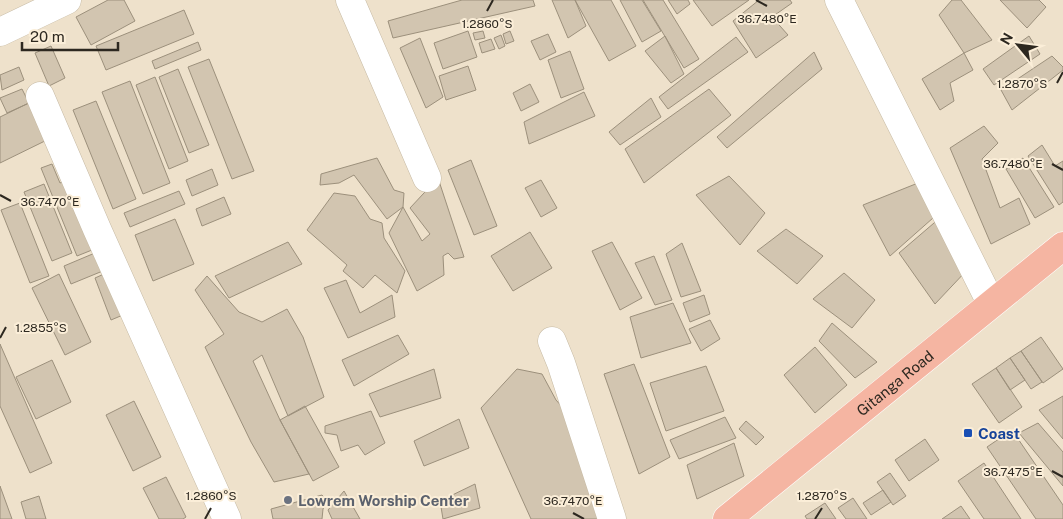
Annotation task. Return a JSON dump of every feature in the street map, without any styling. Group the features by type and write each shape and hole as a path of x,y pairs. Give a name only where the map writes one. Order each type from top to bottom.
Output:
{"main road":[{"name":"Gitanga Road","path":"727,519 991,303 1061,253"}],"street":[{"path":"0,32 67,0"},
{"path":"351,0 427,178"},
{"path":"838,0 991,303"},
{"path":"40,96 96,229 227,519"},
{"path":"552,341 562,363 612,519"}],"building":[{"path":"108,0 124,0 135,21 91,45 76,17"},
{"path":"462,0 533,0 535,6 393,38 388,21"},
{"path":"552,0 575,0 586,26 568,38"},
{"path":"575,0 611,0 636,46 609,61"},
{"path":"620,0 642,0 661,31 642,42"},
{"path":"643,0 663,0 699,59 684,68"},
{"path":"668,0 688,0 690,4 677,14"},
{"path":"693,0 749,0 712,26"},
{"path":"759,0 790,0 792,3 772,17 788,35 756,58 733,21"},
{"path":"952,0 961,0 992,40 964,53 939,15"},
{"path":"1000,0 1039,0 1046,7 1027,28"},
{"path":"184,10 194,34 106,70 96,46"},
{"path":"468,31 477,57 443,69 434,43"},
{"path":"483,31 485,38 475,40 473,33"},
{"path":"510,31 514,41 506,44 503,34"},
{"path":"548,34 556,52 540,60 531,41"},
{"path":"501,35 505,46 499,49 494,38"},
{"path":"665,36 684,74 671,83 645,51"},
{"path":"1029,36 1040,54 994,85 983,69"},
{"path":"736,37 748,52 668,109 659,97"},
{"path":"420,38 443,97 426,108 400,48"},
{"path":"491,39 495,49 482,53 479,43"},
{"path":"198,42 201,50 155,69 152,61"},
{"path":"51,46 65,78 49,86 35,53"},
{"path":"570,51 584,89 561,98 548,60"},
{"path":"814,52 822,69 727,148 717,137"},
{"path":"964,53 973,70 950,83 954,101 940,110 922,79"},
{"path":"1052,56 1063,67 1063,70 1012,110 1001,90"},
{"path":"209,59 254,171 232,179 188,67"},
{"path":"468,66 476,90 446,100 439,76"},
{"path":"19,67 24,80 2,90 0,75"},
{"path":"178,69 209,145 189,153 159,77"},
{"path":"155,77 188,161 169,169 136,85"},
{"path":"130,81 170,183 143,194 102,92"},
{"path":"530,84 539,102 521,111 513,93"},
{"path":"22,89 29,103 7,113 0,98"},
{"path":"709,89 731,115 644,183 625,149"},
{"path":"584,92 595,116 529,144 524,122"},
{"path":"651,98 661,117 620,145 609,132"},
{"path":"33,101 51,138 0,163 0,117"},
{"path":"96,101 136,199 113,209 73,110"},
{"path":"984,126 998,143 982,159 1000,208 1019,198 1030,224 991,244 950,148"},
{"path":"1042,145 1055,166 1063,161 1063,202 1059,205 1028,156"},
{"path":"377,158 394,190 404,193 403,207 387,219 354,175 339,183 320,185 321,174"},
{"path":"1023,158 1054,207 1035,218 1006,169"},
{"path":"471,160 497,226 474,235 448,170"},
{"path":"52,164 60,183 69,179 97,248 77,256 41,168"},
{"path":"212,169 218,185 192,196 186,180"},
{"path":"729,176 765,213 740,245 696,195"},
{"path":"438,178 464,257 454,259 448,253 443,256 444,275 417,291 389,233 403,207 422,241 430,234 410,208"},
{"path":"541,180 557,208 541,217 525,188"},
{"path":"918,183 933,218 890,256 863,205"},
{"path":"44,184 72,253 52,261 24,192"},
{"path":"179,191 185,204 130,227 124,213"},
{"path":"334,193 355,196 370,219 382,223 384,238 405,271 397,293 375,275 363,288 343,271 347,265 307,230"},
{"path":"224,197 231,214 202,226 196,209"},
{"path":"20,203 49,276 30,283 1,210"},
{"path":"941,217 968,269 935,304 899,253"},
{"path":"175,219 194,264 153,281 135,235"},
{"path":"786,229 823,256 797,284 757,251"},
{"path":"530,232 552,268 513,291 491,256"},
{"path":"288,242 302,264 229,298 215,276"},
{"path":"612,242 642,298 620,310 592,251"},
{"path":"682,243 701,291 681,297 666,254"},
{"path":"102,250 110,268 71,284 64,266"},
{"path":"654,256 672,300 655,305 635,263"},
{"path":"113,270 130,312 111,320 95,278"},
{"path":"844,273 875,300 852,328 813,299"},
{"path":"59,274 91,342 65,355 32,288"},
{"path":"207,276 239,312 262,322 287,309 303,337 324,397 288,416 262,355 253,361 280,420 309,474 274,482 251,442 205,347 224,334 195,290"},
{"path":"346,280 360,313 392,295 395,317 348,338 324,288"},
{"path":"704,295 710,314 690,322 683,303"},
{"path":"673,303 691,343 641,358 630,317"},
{"path":"710,320 720,339 701,351 689,329"},
{"path":"832,323 877,362 855,378 819,341"},
{"path":"398,335 409,354 354,386 342,360"},
{"path":"1041,337 1063,369 1043,383 1021,351"},
{"path":"0,344 52,463 30,473 0,406"},
{"path":"815,347 847,385 815,413 784,375"},
{"path":"1021,351 1042,382 1031,389 1010,358"},
{"path":"1010,358 1025,380 1010,390 996,368"},
{"path":"52,360 71,402 36,419 16,377"},
{"path":"634,364 670,457 639,474 604,374"},
{"path":"706,366 724,411 666,431 650,383"},
{"path":"996,368 1022,407 999,423 972,384"},
{"path":"434,369 441,398 380,417 369,394"},
{"path":"517,369 542,374 556,400 581,428 605,519 531,519 481,408"},
{"path":"1063,396 1063,439 1039,410"},
{"path":"134,401 161,457 133,471 106,415"},
{"path":"305,406 339,467 313,481 280,420"},
{"path":"371,411 385,443 365,455 358,445 341,451 337,435 325,433 325,426"},
{"path":"725,417 736,438 679,459 670,440"},
{"path":"459,419 469,448 424,466 414,441"},
{"path":"746,421 764,437 756,445 739,429"},
{"path":"1038,423 1063,452 1063,486 1019,433"},
{"path":"1012,430 1063,505 1063,519 1036,519 987,447"},
{"path":"925,439 939,460 909,481 895,460"},
{"path":"734,443 744,476 697,499 687,465"},
{"path":"984,463 1021,519 984,519 958,481"},
{"path":"890,473 906,496 893,505 877,482"},
{"path":"166,477 186,517 183,519 159,519 143,488"},
{"path":"475,484 480,508 443,519 440,501"},
{"path":"0,486 12,519 0,519"},
{"path":"883,490 891,502 871,515 863,503"},
{"path":"344,491 360,519 332,519 328,510"},
{"path":"322,495 327,501 323,509 322,519 273,519 271,509"},
{"path":"39,496 46,519 26,519 21,502"},
{"path":"853,498 867,519 846,519 838,508"},
{"path":"825,503 836,519 807,519 805,516"},
{"path":"961,506 970,519 942,519"}],"place":[{"name":"Coast","path":"968,433"},
{"name":"Lowrem Worship Center","path":"288,500"}]}
